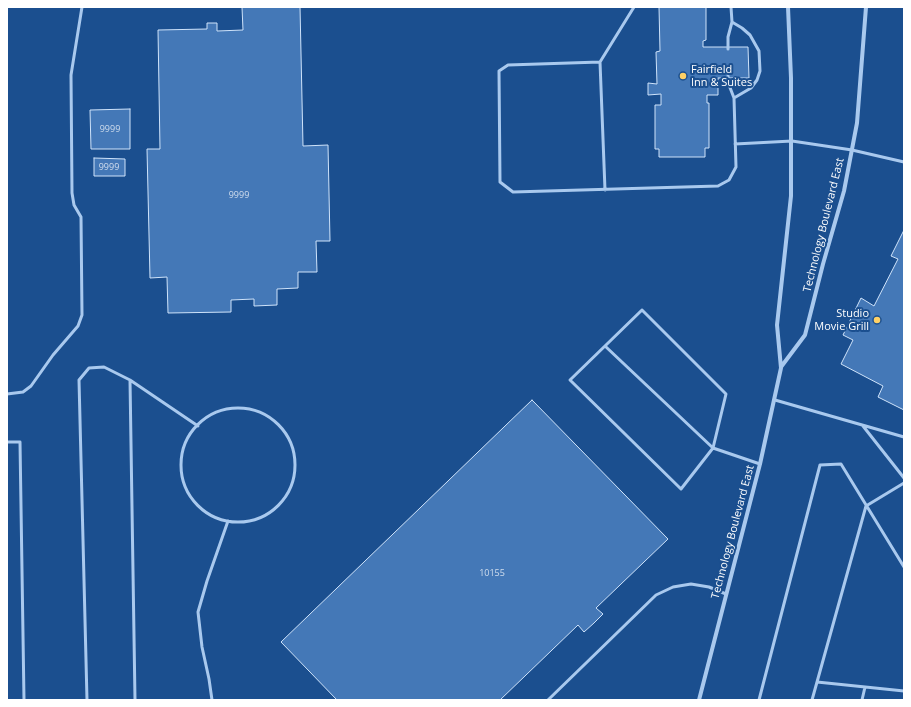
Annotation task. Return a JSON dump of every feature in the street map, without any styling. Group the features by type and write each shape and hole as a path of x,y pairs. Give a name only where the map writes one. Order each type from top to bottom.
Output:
{"street":[{"name":"Technology Boulevard East","path":"699,700 760,464 781,368 777,325 791,196 792,140 788,7"},
{"name":"Technology Boulevard East","path":"781,368 805,335 844,191 858,123 866,7"}],"lane":[{"path":"7,394 23,392 31,386 53,355 78,326 82,315 81,217 74,205 72,193 71,75 82,7"},
{"path":"605,190 600,62 634,7"},
{"path":"728,49 728,37 732,22 731,7"},
{"path":"732,22 750,35 759,51 760,61 760,71 757,80 751,88 734,98"},
{"path":"600,62 508,65 499,71 500,182 514,192 718,186 729,180 736,167 734,98 729,85 728,76"},
{"path":"735,144 792,140 852,150 904,162"},
{"path":"642,310 726,394 713,448 681,489 570,380 642,310"},
{"path":"605,346 713,448 760,464"},
{"path":"87,700 79,380 89,368 104,366 130,380 198,426"},
{"path":"130,380 135,700"},
{"path":"775,400 904,437"},
{"path":"226,409 248,409 269,417 285,433 294,453 295,475 287,496 271,512 250,521 228,521 207,513 191,498 182,478 182,455 190,434 198,426 206,418 226,409"},
{"path":"863,425 904,478"},
{"path":"7,442 20,442 24,700"},
{"path":"759,700 820,465 841,464 904,567"},
{"path":"812,700 866,506 904,483"},
{"path":"212,700 202,647 198,612 228,521"},
{"path":"548,700 656,595 673,587 691,584 709,587 726,594"},
{"path":"817,682 904,691"},
{"path":"862,700 865,687"}],"building":[{"path":"242,7 300,7 303,146 328,145 330,241 316,241 317,272 298,272 298,288 277,289 277,305 254,306 254,299 231,300 231,312 168,313 167,277 150,278 147,149 160,149 158,30 207,29 207,23 217,23 217,31 243,30"},
{"path":"659,7 706,7 706,40 703,41 703,47 748,47 749,78 718,78 718,95 707,95 707,103 709,103 709,148 705,148 705,157 659,157 659,149 655,149 655,105 661,105 661,94 648,95 648,83 657,84 656,52 660,51"},
{"path":"130,109 130,149 91,149 90,110"},
{"path":"94,158 125,159 125,176 94,176"},
{"name":"Studio Movie Grill","path":"904,230 904,410 878,397 883,386 841,364 853,340 843,335 861,298 874,306 898,259 891,256"},
{"path":"532,400 668,539 596,608 603,614 594,623 584,632 578,625 500,700 337,700 281,642"}],"place":[{"name":"Fairfield Inn & Suites","path":"683,76"},
{"name":"Studio Movie Grill","path":"877,320"}]}
